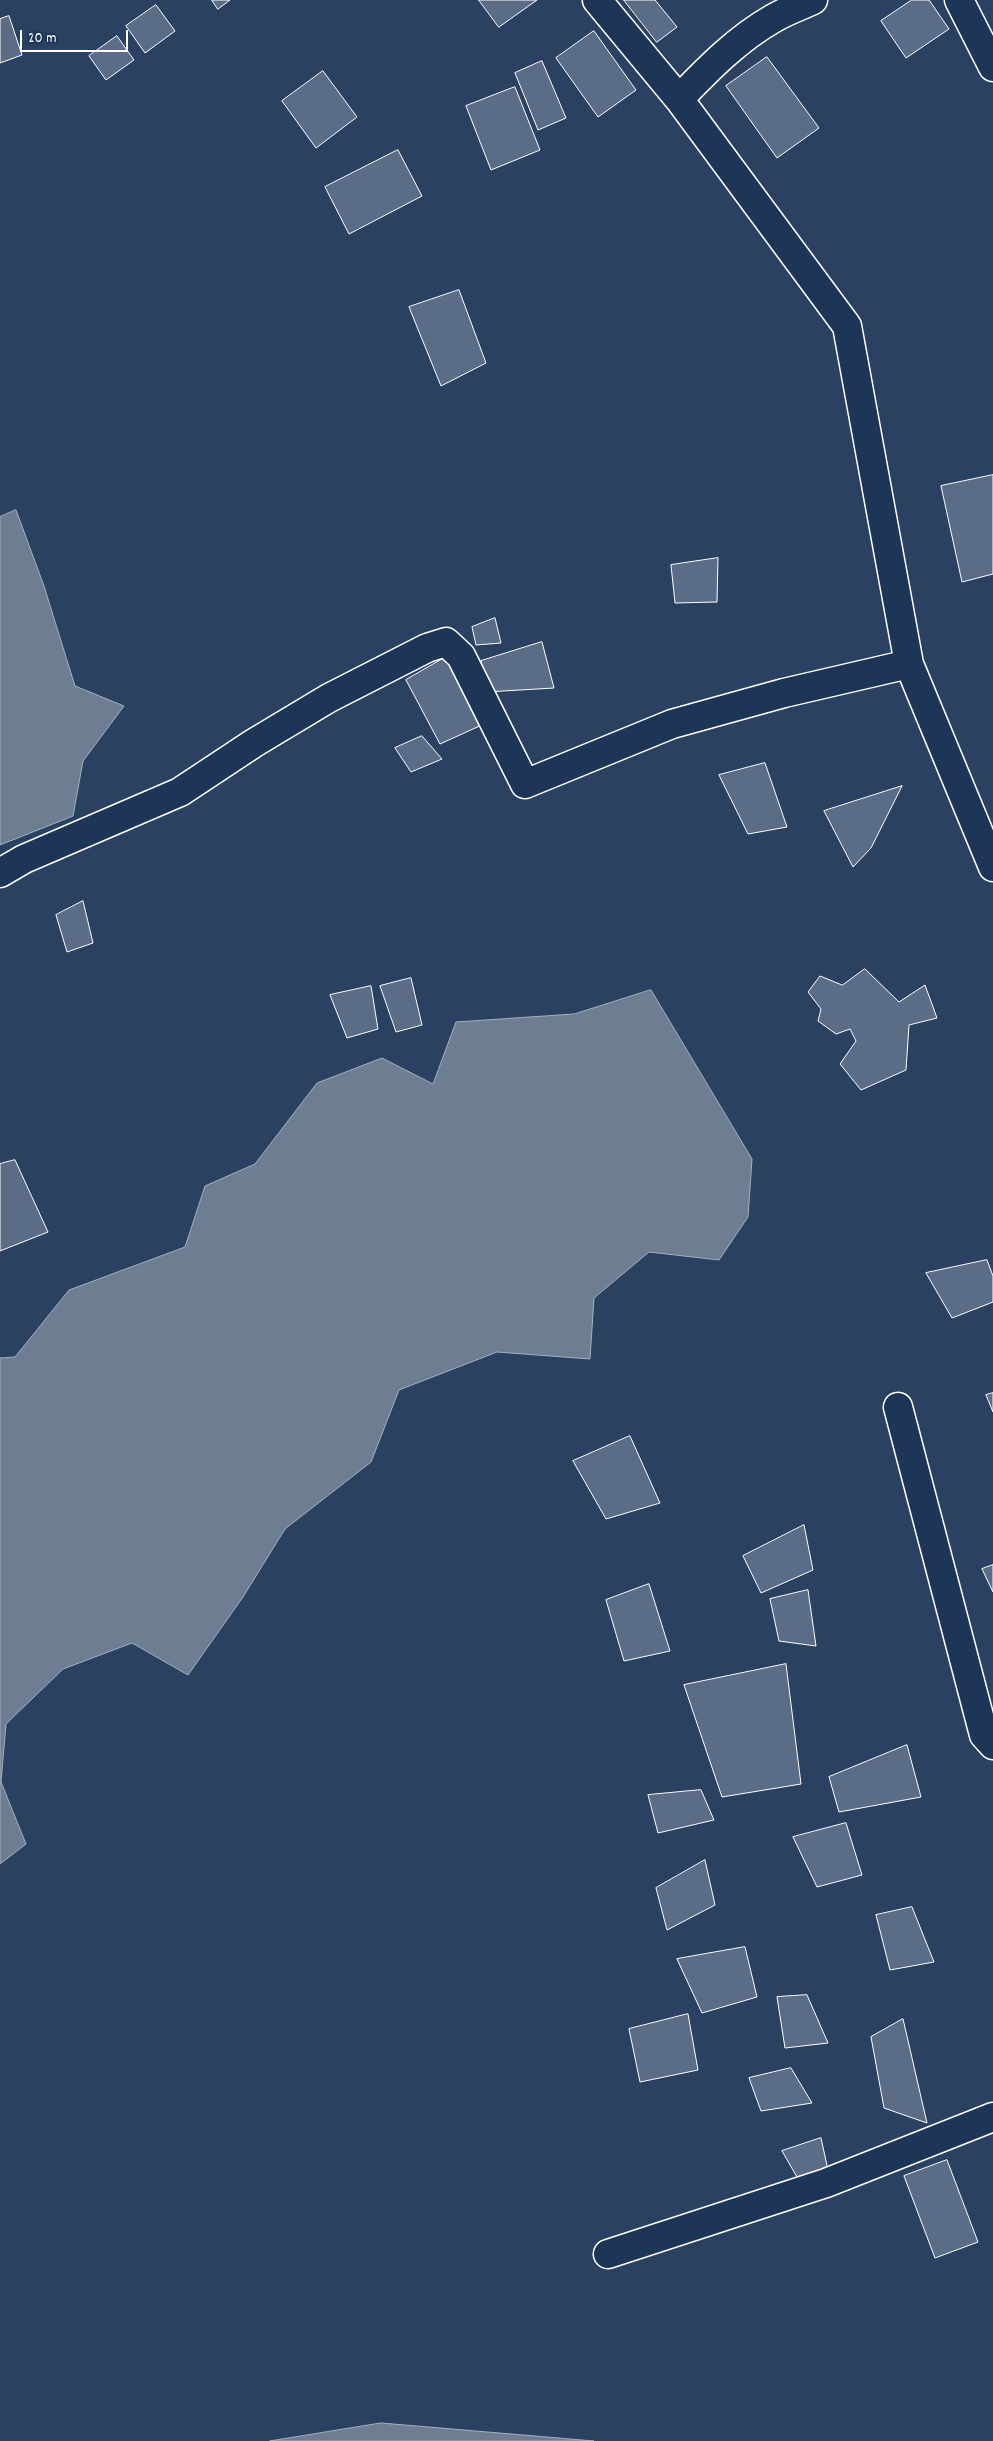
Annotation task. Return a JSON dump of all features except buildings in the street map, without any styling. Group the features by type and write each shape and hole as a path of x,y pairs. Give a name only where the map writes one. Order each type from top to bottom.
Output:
{"street":[{"path":"597,0 679,99 847,326 909,664 993,867"},
{"path":"679,99 708,68 742,40 775,18 813,0"},
{"path":"959,0 993,67"},
{"path":"0,874 24,859 180,792 254,743 329,698 427,648 446,642 460,656 525,784 672,724 784,693 909,664"},
{"path":"898,1407 984,1735 993,1745"},
{"path":"608,2254 826,2183 993,2117"}],"water":[{"path":"16,510 44,586 75,686 124,706 83,761 73,816 0,845 0,517"},
{"path":"651,990 752,1159 748,1217 719,1260 649,1252 594,1298 590,1359 497,1352 399,1390 371,1462 285,1529 243,1597 188,1675 132,1643 63,1669 6,1724 1,1782 26,1844 0,1864 0,1358 15,1357 69,1290 185,1247 205,1186 255,1164 317,1083 382,1058 433,1084 456,1022 574,1014"},
{"path":"381,2423 594,2441 270,2441"}]}
